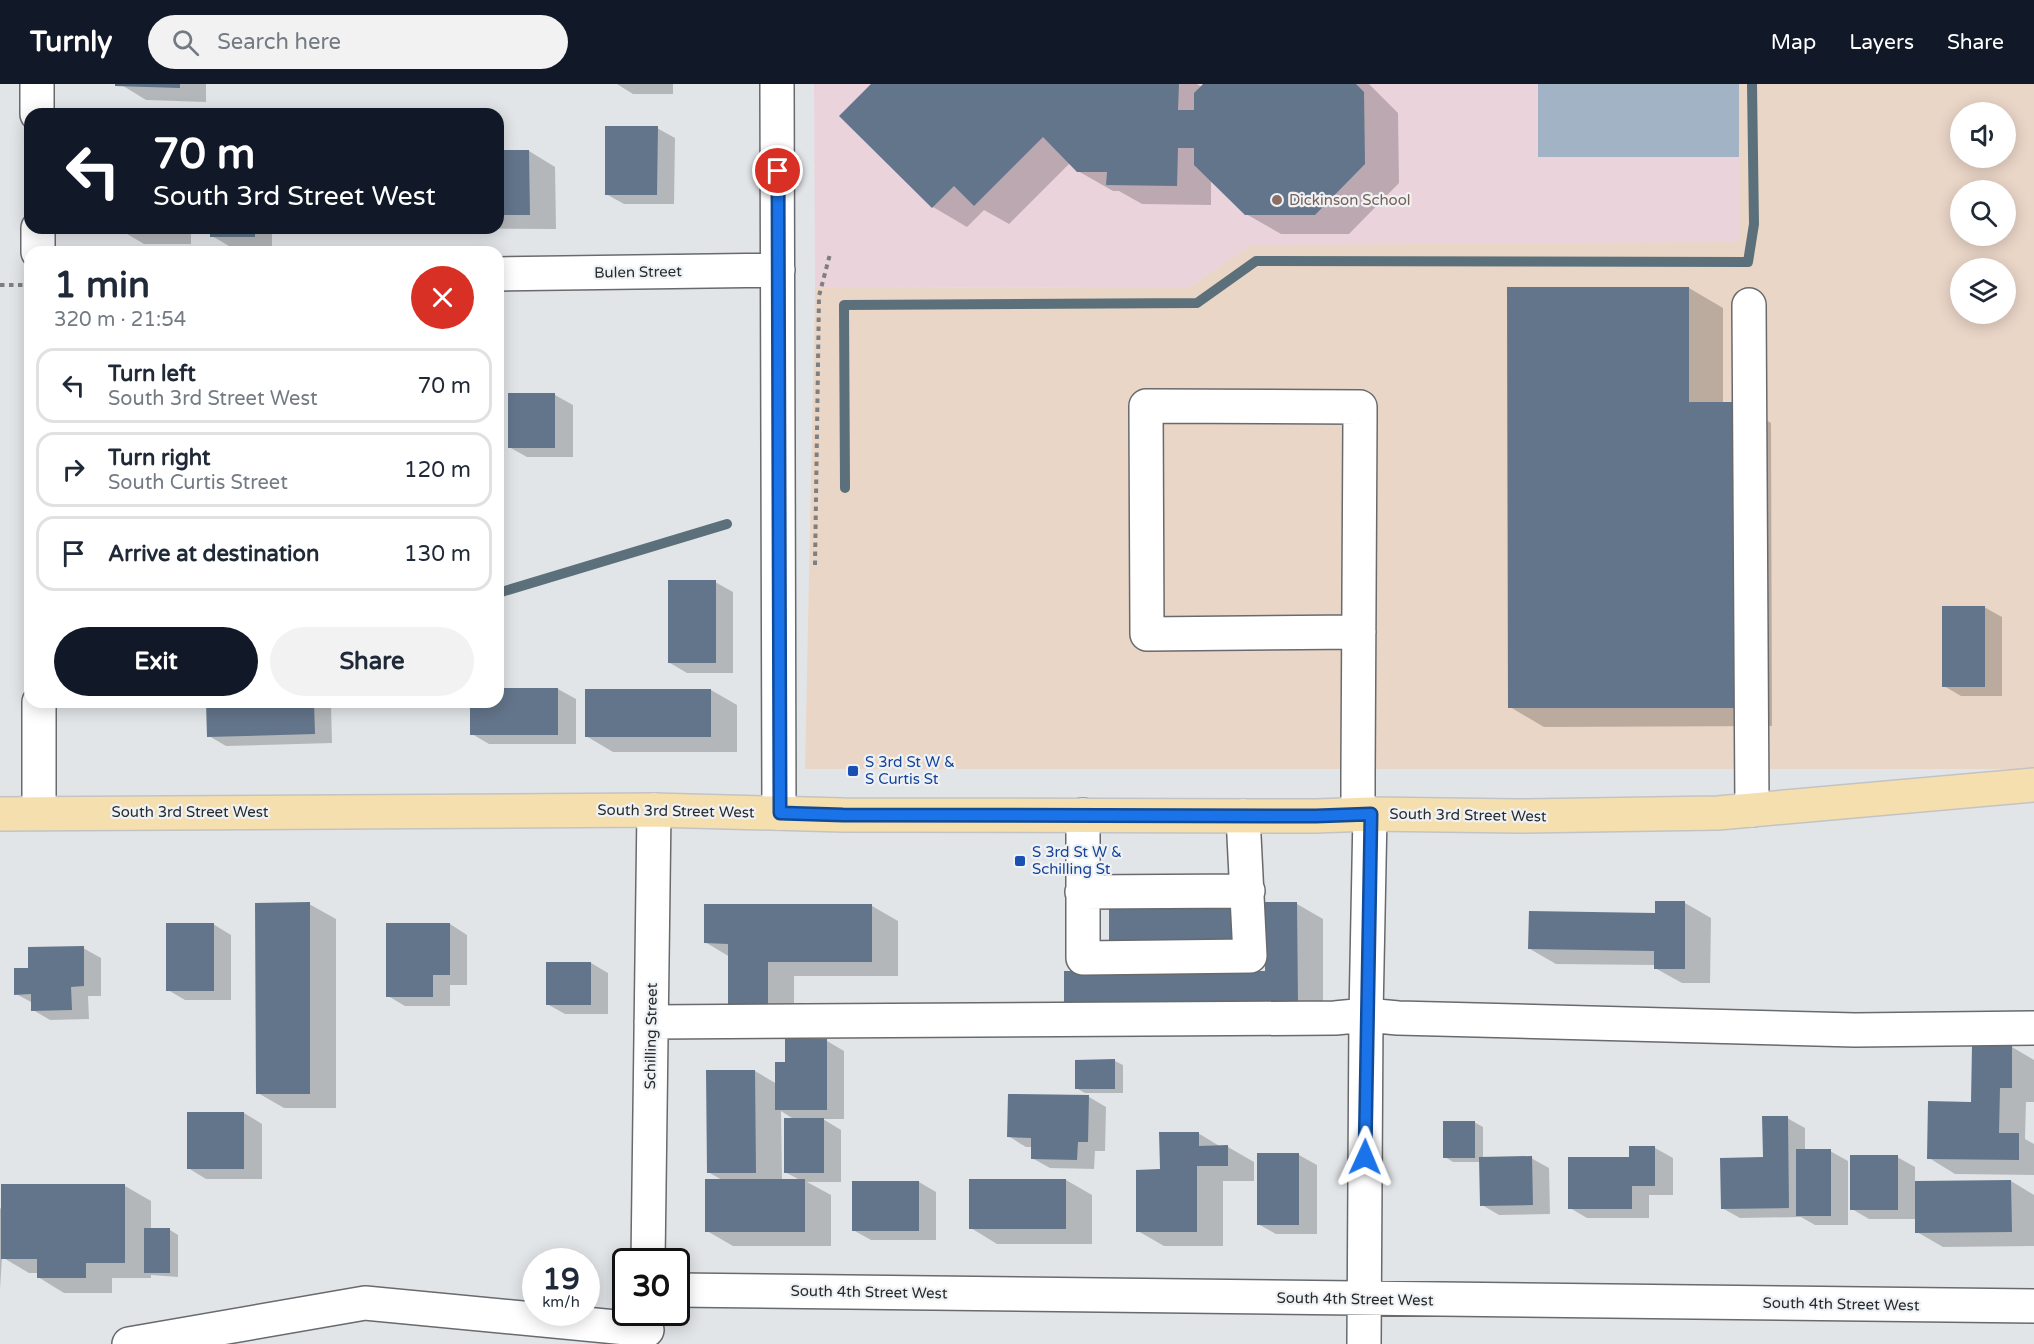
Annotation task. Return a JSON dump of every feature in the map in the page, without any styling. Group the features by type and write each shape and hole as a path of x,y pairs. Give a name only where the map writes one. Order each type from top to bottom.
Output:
{"main road":[{"name":"South 3rd Street West","path":"0,814 654,810 843,815 1518,816 1718,813 2034,785"}],"street":[{"path":"37,84 37,108"},
{"path":"777,84 780,813"},
{"name":"Bulen Street","path":"504,274 778,270"},
{"path":"1749,305 1752,810"},
{"path":"1359,632 1147,634 1146,406 1360,407 1359,632 1366,1015 1364,1344"},
{"path":"39,708 39,812"},
{"name":"Schilling Street","path":"648,1248 654,810"},
{"path":"1083,815 1083,958 1250,956 1243,816"},
{"path":"1082,892 1248,891"},
{"path":"651,1022 1335,1018 1366,1015 1398,1018 1855,1030 2034,1028"},
{"name":"South 4th Street West","path":"690,1290 2034,1306"},
{"path":"129,1344 365,1303 647,1329"}],"path":[{"path":"814,568 819,296 830,254"},
{"path":"0,285 24,285"}],"shaded area":[{"name":"Dickinson School","path":"814,84 1739,84 1740,242 1251,245 1189,287 815,288"},
{"path":"1538,84 1739,84 1739,157 1538,157"},
{"path":"1739,84 2034,84 2034,769 805,769 815,288 1189,287 1251,245"}],"building":[{"path":"115,84 180,84 180,88 115,86"},
{"path":"871,84 1179,84 1178,110 1194,110 1194,93 1203,84 1356,84 1364,92 1365,164 1315,215 1245,215 1194,165 1194,148 1178,148 1177,186 1106,185 1107,172 1077,172 1043,137 974,206 954,186 932,208 839,116"},
{"path":"605,126 658,126 657,195 605,195"},
{"path":"504,150 529,150 530,215 504,215"},
{"path":"210,234 255,234 255,237 210,237"},
{"path":"1507,287 1689,287 1689,402 1737,402 1738,708 1508,708"},
{"path":"508,393 555,393 555,448 508,448"},
{"path":"668,580 716,580 716,663 668,663"},
{"path":"1942,606 1985,606 1985,687 1942,687"},
{"path":"504,688 558,688 558,735 470,735 470,708 504,708"},
{"path":"585,689 711,689 711,737 585,737"},
{"path":"206,708 314,708 315,734 207,737"},
{"path":"1655,901 1685,901 1685,969 1654,969 1654,951 1528,949 1529,911 1655,913"},
{"path":"310,902 310,1094 256,1094 255,903"},
{"path":"1265,902 1297,902 1298,1003 1064,1004 1064,971 1265,971"},
{"path":"704,904 872,904 872,962 768,962 768,1008 728,1008 728,944 704,943"},
{"path":"1109,905 1231,905 1231,944 1109,944"},
{"path":"166,923 214,923 214,991 166,991"},
{"path":"386,923 450,923 450,975 433,975 433,997 386,997"},
{"path":"84,946 84,986 71,987 72,1010 31,1011 31,994 14,995 14,968 28,968 28,947"},
{"path":"546,962 591,962 591,1005 546,1005"},
{"path":"785,1039 827,1039 827,1110 775,1110 775,1062 785,1062"},
{"path":"1972,1045 2012,1045 2012,1088 2000,1088 1999,1133 2019,1133 2019,1160 1927,1159 1928,1101 1971,1102"},
{"path":"1115,1059 1115,1089 1075,1089 1075,1060"},
{"path":"706,1070 755,1070 756,1173 707,1173"},
{"path":"1008,1094 1089,1095 1088,1142 1078,1142 1077,1160 1031,1159 1031,1138 1007,1137"},
{"path":"187,1112 244,1112 244,1169 187,1169"},
{"path":"1762,1116 1788,1116 1789,1208 1721,1209 1720,1158 1763,1157"},
{"path":"784,1118 824,1118 824,1173 784,1173"},
{"path":"1443,1121 1475,1121 1475,1158 1443,1158"},
{"path":"1159,1132 1199,1132 1199,1146 1228,1145 1228,1166 1197,1166 1197,1232 1136,1232 1136,1170 1160,1169"},
{"path":"1629,1146 1655,1146 1655,1186 1632,1186 1632,1209 1568,1209 1568,1157 1629,1157"},
{"path":"1796,1149 1831,1149 1831,1216 1796,1216"},
{"path":"1257,1153 1299,1153 1299,1225 1257,1225"},
{"path":"1850,1155 1898,1155 1898,1210 1850,1210"},
{"path":"1532,1156 1533,1205 1480,1206 1479,1157"},
{"path":"705,1179 805,1179 805,1232 705,1232"},
{"path":"969,1179 1066,1179 1066,1229 969,1229"},
{"path":"2011,1180 2012,1232 1915,1233 1915,1181"},
{"path":"852,1181 919,1181 919,1231 852,1231"},
{"path":"1,1184 125,1184 125,1263 86,1263 86,1278 37,1278 37,1259 1,1259"},
{"path":"144,1228 170,1228 170,1273 144,1273"}],"waterway":[{"path":"845,488 844,305 1197,303 1256,261 1748,262 1754,224 1752,84"},
{"path":"504,591 727,524"}],"place":[{"name":"Dickinson School","path":"1277,200"},
{"name":"S 3rd St W & S Curtis St","path":"853,771"},
{"name":"S 3rd St W & Schilling St","path":"1020,861"}],"route":[{"path":"778,171 780,813 1316,816 1371,814 1365,1157"}]}
